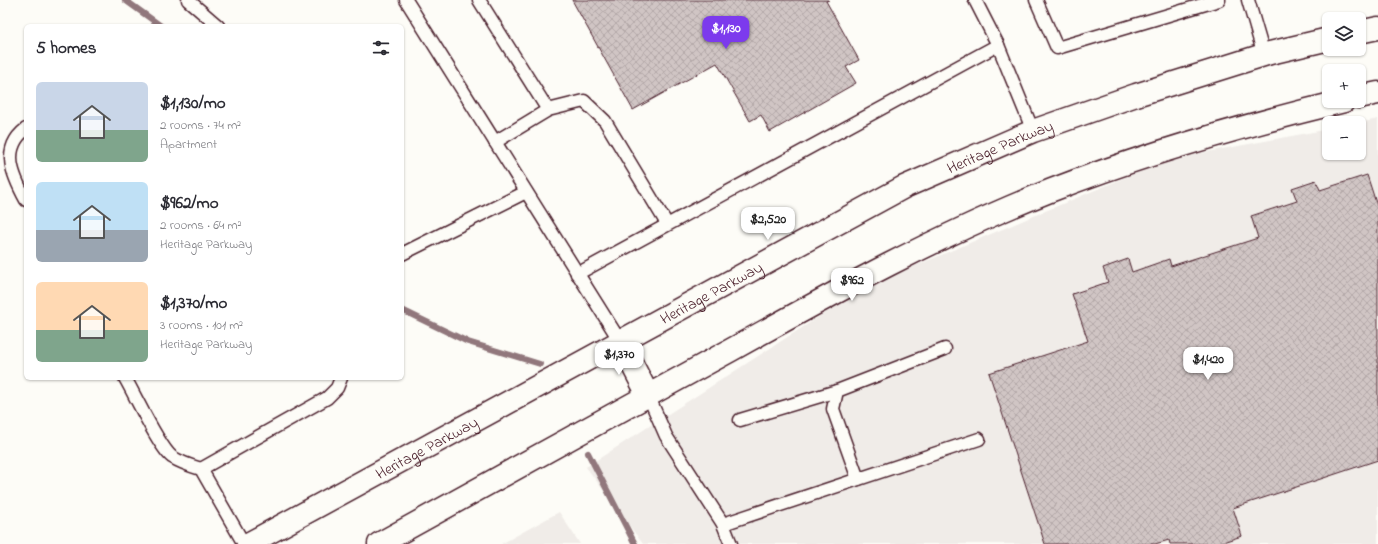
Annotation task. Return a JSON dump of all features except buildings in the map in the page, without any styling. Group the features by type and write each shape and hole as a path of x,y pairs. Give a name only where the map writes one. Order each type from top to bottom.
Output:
{"main road":[{"path":"1366,31 1378,28"},
{"name":"Heritage Parkway","path":"248,544 904,187 1033,131 1136,95 1264,55 1322,41"},
{"path":"1366,95 1378,92"},
{"path":"379,544 850,284 954,232 1050,191 1150,154 1269,119 1322,106"},
{"path":"620,341 648,395"}],"lane":[{"path":"188,0 216,24"},
{"path":"406,0 620,341"},
{"path":"479,0 548,110"},
{"path":"975,0 998,45 1033,131"},
{"path":"1036,0 1057,48 1198,3 1219,0"},
{"path":"1248,0 1264,55"},
{"path":"578,274 667,224 998,45"},
{"path":"495,142 548,110 584,101 605,121 667,224"},
{"path":"24,131 13,144 10,159 13,177 24,196"},
{"path":"404,253 526,192"},
{"path":"740,420 837,391 945,349"},
{"path":"126,380 163,446 171,456 184,464 200,469 244,544"},
{"path":"200,469 327,398 337,388 340,380"},
{"path":"837,391 833,409 858,479"},
{"path":"648,395 666,436 723,524 732,544"},
{"path":"723,524 979,439"}],"shaded area":[{"path":"1378,119 1378,544 643,544 586,467 865,287 1169,159 1322,130 1322,160 1366,160 1366,122"},
{"path":"559,512 580,544 501,544"}],"waterway":[{"path":"125,0 158,24"},
{"path":"404,311 468,342 540,364"},
{"path":"588,453 635,544"}]}
